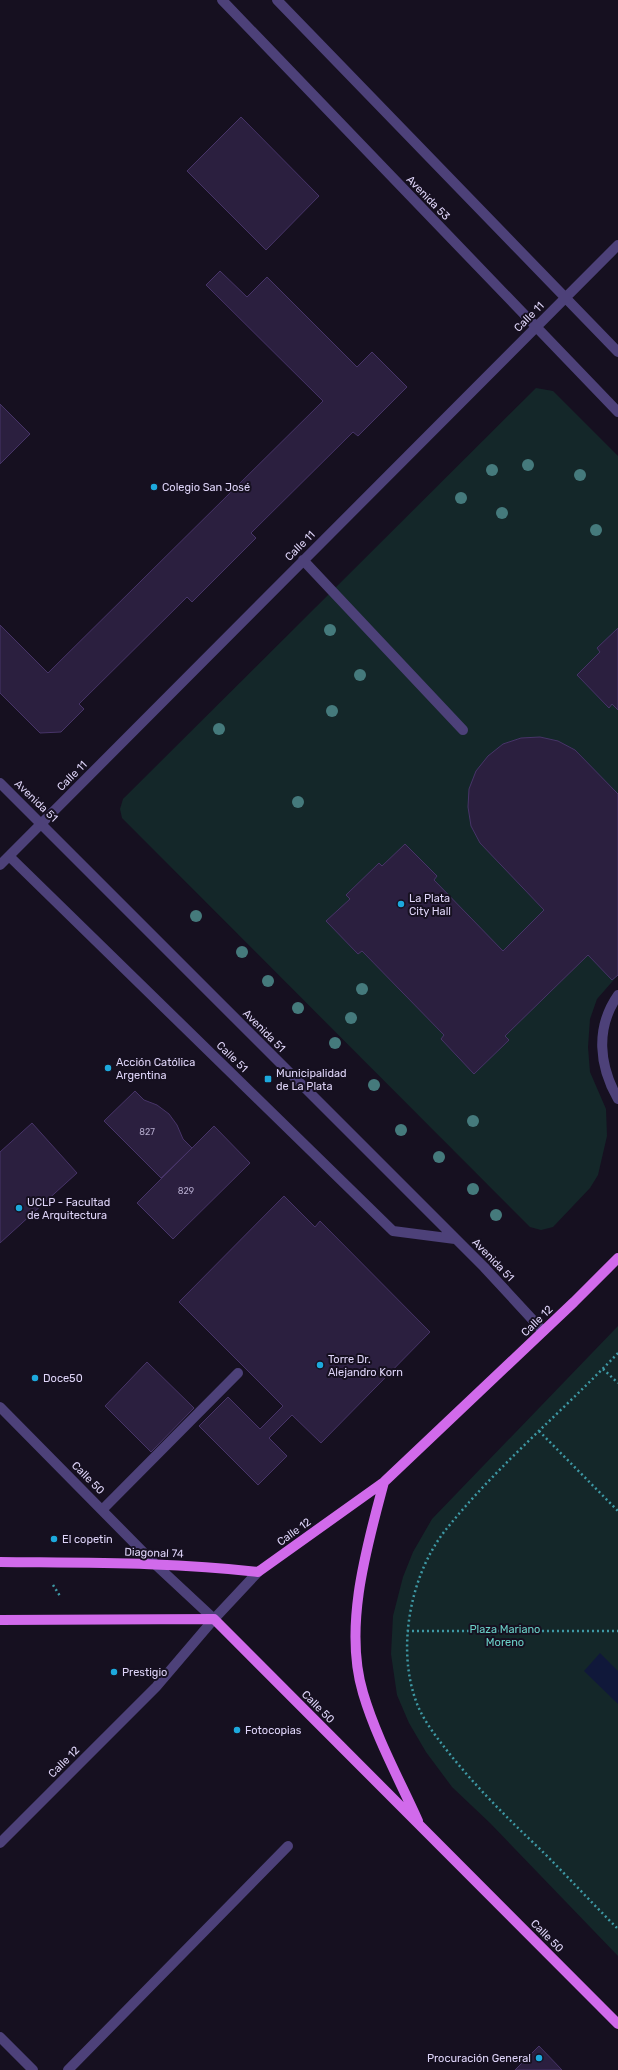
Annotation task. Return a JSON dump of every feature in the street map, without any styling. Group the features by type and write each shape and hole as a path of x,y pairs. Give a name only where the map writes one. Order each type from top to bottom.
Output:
{"main road":[{"name":"Calle 12","path":"258,1572 384,1482 544,1331 618,1258"},
{"path":"384,1482 364,1557 358,1607 356,1653 363,1692 379,1735 420,1827"},
{"name":"Diagonal 74","path":"0,1562 156,1565 221,1568 258,1572"},
{"path":"0,1620 214,1619"},
{"name":"Calle 50","path":"214,1619 618,2024"}],"street":[{"name":"Avenida 53","path":"222,0 618,412"},
{"path":"278,0 618,352"},
{"name":"Calle 11","path":"0,865 535,327 618,246"},
{"path":"303,560 463,730"},
{"name":"Avenida 51","path":"0,783 455,1239 544,1331"},
{"name":"Calle 51","path":"9,856 393,1231 455,1239"},
{"path":"618,995 606,1018 601,1045 605,1069 618,1099"},
{"path":"102,1510 238,1373"},
{"name":"Calle 50","path":"0,1407 156,1565 214,1619"},
{"name":"Calle 12","path":"0,1843 156,1687 214,1619 258,1572"},
{"path":"68,2070 288,1846"},
{"path":"0,2037 33,2070"}],"path":[{"path":"618,1354 517,1452 447,1528 429,1558 418,1583 407,1631 407,1656 416,1702 426,1721 440,1741 463,1771 618,1929"},
{"path":"603,1369 618,1383"},
{"path":"539,1431 618,1511"},
{"path":"40,1563 73,1619"},
{"path":"407,1631 618,1630"}],"green space":[{"path":"536,388 553,391 618,456 618,975 597,999 590,1019 588,1047 590,1072 606,1109 607,1136 598,1175 590,1188 553,1227 541,1230 530,1227 122,818 120,809 123,799"},
{"name":"Plaza Mariano Moreno","path":"618,1326 618,1956 490,1823 452,1787 426,1752 409,1723 397,1695 391,1654 393,1616 403,1577 413,1552 432,1519"}],"water":[{"path":"600,1653 618,1671 618,1704 584,1671"}],"building":[{"path":"241,117 319,196 266,250 187,171"},
{"path":"220,271 247,297 267,277 357,367 372,352 407,387 358,436 353,432 251,533 256,538 192,602 187,597 79,704 84,709 61,732 40,733 0,693 0,625 48,673 323,401 206,285"},
{"path":"0,404 30,434 0,464"},
{"path":"618,628 618,710 612,704 609,708 577,675 600,652 597,648"},
{"name":"La Plata City Hall","path":"540,737 558,741 575,750 618,794 618,975 612,980 588,955 505,1036 509,1040 474,1074 441,1039 444,1035 362,951 358,954 326,921 350,899 346,895 379,863 382,866 405,844 437,876 434,880 503,951 544,910 480,843 471,826 468,807 469,789 476,771 488,756 503,744 521,738"},
{"path":"135,1091 144,1100 157,1105 169,1114 177,1125 183,1139 192,1148 161,1178 104,1121"},
{"name":"UCLP - Facultad de Arquitectura","path":"32,1123 77,1173 0,1243 0,1152"},
{"path":"214,1126 250,1163 173,1239 137,1203"},
{"name":"Torre Dr. Alejandro Korn","path":"284,1196 315,1227 320,1221 430,1332 321,1443 292,1415 269,1438 287,1456 258,1485 199,1426 228,1397 260,1429 283,1406 179,1302"},
{"path":"147,1362 194,1408 151,1452 105,1406"},
{"name":"Procuración General","path":"539,2046 562,2070 515,2070"}],"place":[{"name":"Colegio San José","path":"154,487"},
{"name":"La Plata City Hall","path":"401,904"},
{"name":"Acción Católica Argentina","path":"108,1068"},
{"name":"Municipalidad de La Plata","path":"268,1079"},
{"name":"UCLP - Facultad de Arquitectura","path":"19,1208"},
{"name":"Torre Dr. Alejandro Korn","path":"320,1365"},
{"name":"Doce50","path":"35,1378"},
{"name":"El copetin","path":"54,1539"},
{"name":"Prestigio","path":"114,1672"},
{"name":"Fotocopias","path":"237,1730"},
{"name":"Procuración General","path":"539,2058"}]}
